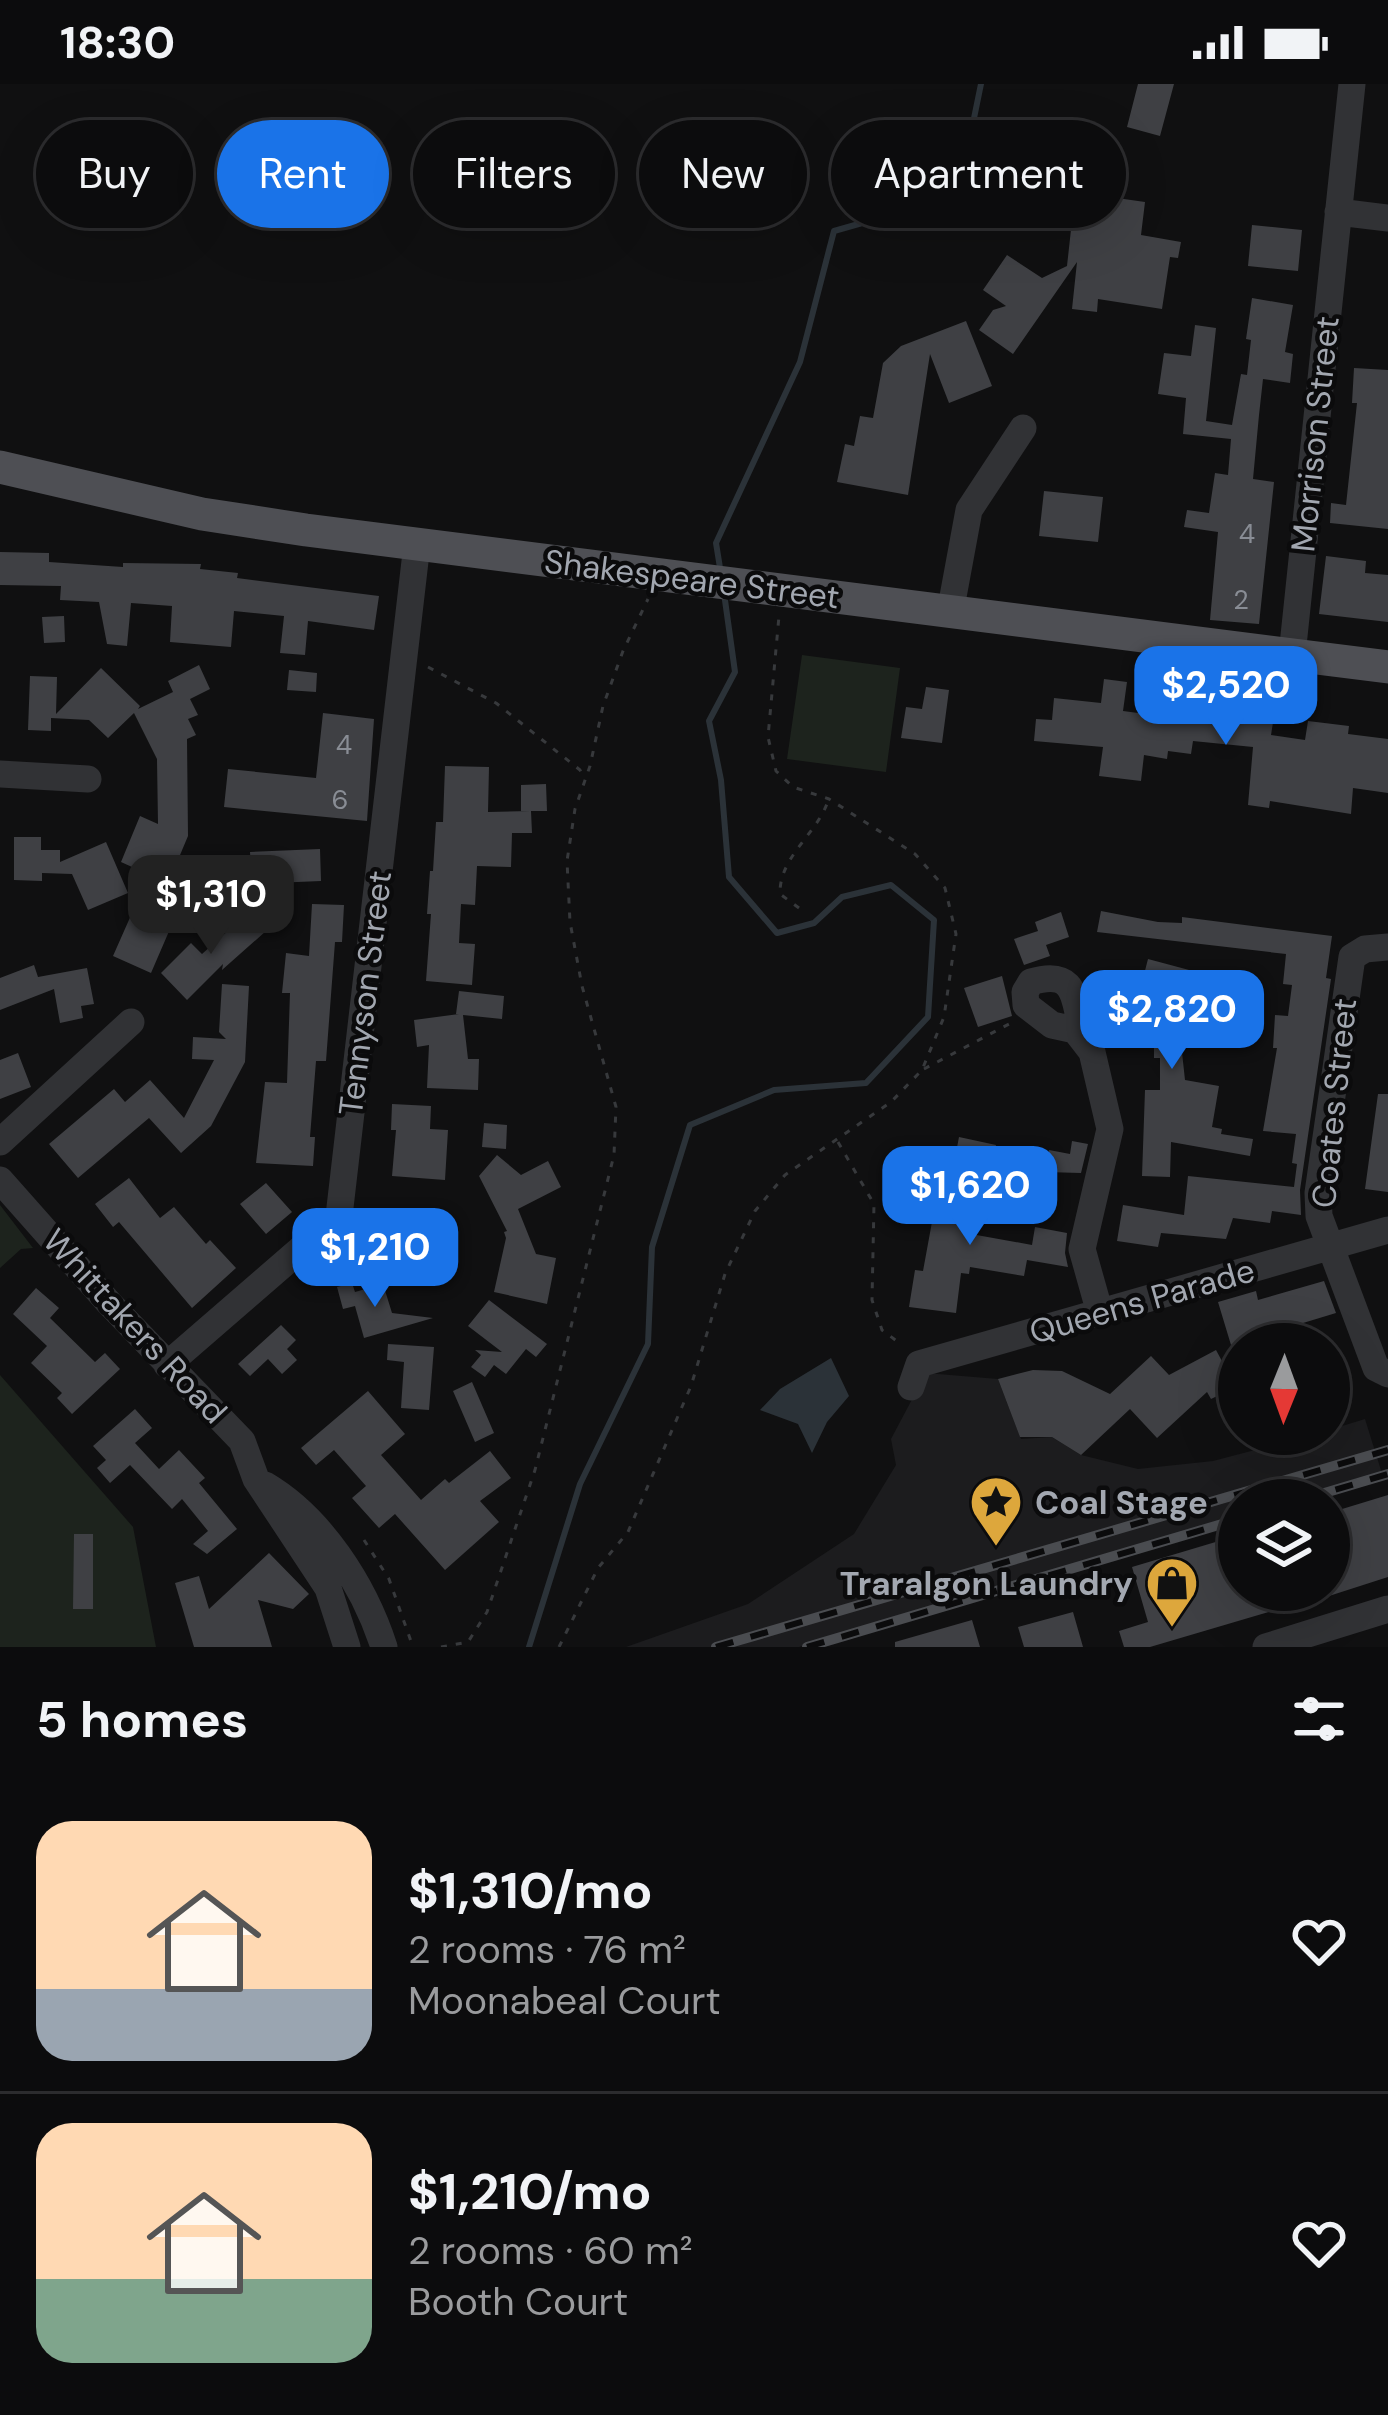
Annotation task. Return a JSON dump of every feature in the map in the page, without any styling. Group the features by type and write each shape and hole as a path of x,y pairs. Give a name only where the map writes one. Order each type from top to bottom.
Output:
{"main road":[{"name":"Shakespeare Street","path":"0,467 202,514 1388,668"}],"street":[{"name":"Morrison Street","path":"1292,655 1352,84"},
{"path":"1337,212 1388,218"},
{"path":"950,614 969,510 1023,428"},
{"name":"Tennyson Street","path":"339,1216 417,544"},
{"path":"0,774 88,779"},
{"name":"Coates Street","path":"1388,947 1365,949 1352,957 1318,1192 1319,1216 1376,1368 1388,1374"},
{"path":"1086,1042 1075,1030 1035,1015 1026,1005 1025,992 1031,982 1053,979 1066,982 1075,992 1078,1023 1092,1052 1110,1129 1082,1249 1100,1313"},
{"path":"0,1142 131,1022"},
{"name":"Whittakers Road","path":"0,1180 242,1441 256,1479 316,1565 348,1647"},
{"path":"167,1365 339,1216 437,1261"},
{"name":"Queens Parade","path":"911,1387 919,1364 1388,1230"},
{"name":"Whittakers Road","path":"256,1479 289,1498 346,1568 384,1647"},
{"path":"346,1568 345,1588 356,1633 348,1647"},
{"path":"326,1647 334,1606"},
{"path":"1266,1647 1388,1609"}],"path":[{"path":"462,1647 487,1612 535,1470 614,1155 616,1107 582,986 570,922 567,861 575,809 603,706 648,602 654,574"},
{"path":"770,589 780,631 768,737 776,771 793,787 829,799 915,854 945,888 956,934 944,1016 922,1070"},
{"path":"404,661 437,670 496,704 580,770 585,781"},
{"path":"799,908 779,894 779,877 821,823 829,799"},
{"path":"559,1647 598,1568 628,1532 691,1386 725,1274 755,1211 785,1175 890,1102 922,1070 990,1032 1035,1015"},
{"path":"836,1139 874,1204 870,1271 877,1315 882,1330 905,1348"},
{"path":"364,1540 389,1579 413,1647"},
{"path":"441,1647 468,1642"}],"shaded area":[{"path":"802,655 900,668 886,772 787,759"},
{"path":"0,1205 33,1248 21,1249 0,1268"},
{"path":"831,1358 849,1396 827,1422 812,1453 798,1424 760,1410 780,1389"},
{"path":"926,1373 998,1379 1021,1439 1052,1437 1081,1455 1138,1469 1236,1455 1350,1455 1350,1424 1365,1419 1384,1480 1350,1489 1350,1479 1218,1479 1218,1527 799,1647 626,1647 748,1604 854,1534 896,1465 891,1439"},
{"path":"0,1375 133,1527 156,1647 0,1647"}],"building":[{"path":"1138,84 1174,84 1160,136 1127,127"},
{"path":"1126,199 1145,202 1141,235 1181,242 1178,258 1170,257 1162,309 1098,299 1097,312 1072,309 1077,262 1013,354 979,330 993,310 1006,306 983,290 1007,255 1042,278 1067,266 1071,228 1126,228"},
{"path":"1252,225 1302,230 1298,271 1248,266"},
{"path":"1252,298 1293,305 1285,352 1293,354 1290,383 1263,379 1259,415 1253,479 1274,482 1259,624 1210,620 1218,532 1184,527 1187,510 1209,513 1215,473 1228,475 1231,439 1183,434 1186,398 1158,394 1164,353 1191,356 1195,325 1216,328 1206,421 1232,425 1241,374 1247,375"},
{"path":"966,321 992,386 949,403 930,354 908,495 837,482 845,444 854,446 860,416 873,418 883,363 901,346"},
{"path":"1354,368 1388,370 1388,529 1330,523 1331,503 1346,505 1357,403 1352,403"},
{"path":"1044,491 1103,497 1098,542 1039,536"},
{"path":"0,552 49,553 49,562 123,567 123,563 201,564 200,569 238,573 237,578 379,596 374,630 308,621 305,655 280,653 284,616 234,611 231,647 170,642 172,606 131,603 127,646 107,644 99,602 60,600 61,586 0,585"},
{"path":"1326,556 1366,561 1365,573 1388,575 1388,622 1319,614"},
{"path":"64,616 65,642 44,643 42,617"},
{"path":"199,665 210,689 190,699 198,715 188,719 196,735 187,739 188,836 175,867 205,880 198,897 121,862 140,816 158,824 157,759 134,713 108,738 89,720 51,718 51,731 28,730 30,676 57,677 56,714 101,668 138,709 173,692 168,681"},
{"path":"289,670 317,673 316,692 287,690"},
{"path":"1104,679 1127,682 1123,711 1176,718 1179,702 1246,708 1245,712 1274,716 1271,735 1305,740 1308,721 1349,726 1348,734 1388,739 1388,793 1353,788 1351,814 1270,801 1269,808 1248,805 1253,747 1193,741 1191,754 1168,751 1167,759 1144,755 1141,781 1099,776 1103,747 1034,741 1036,719 1052,720 1054,698 1101,703"},
{"path":"926,687 949,690 942,743 901,738 906,707 922,709"},
{"path":"323,713 374,719 367,821 224,807 228,769 316,778"},
{"path":"445,766 489,767 488,812 531,811 532,833 512,833 511,867 477,866 475,905 461,904 459,943 475,944 472,985 426,981 430,871 436,822 443,822"},
{"path":"546,784 547,811 521,811 521,785"},
{"path":"14,837 41,837 41,850 60,850 60,862 106,842 128,893 88,910 72,874 42,873 42,881 14,880"},
{"path":"320,849 321,881 273,883 272,868 251,869 250,852"},
{"path":"312,904 344,905 342,942 335,942 326,1061 316,1061 310,1137 315,1137 313,1166 256,1163 265,1082 287,1083 290,993 282,993 286,953 309,956"},
{"path":"1101,911 1158,922 1182,923 1182,917 1332,936 1326,978 1331,979 1300,1190 1301,1215 1272,1211 1270,1223 1233,1218 1226,1239 1161,1233 1158,1247 1117,1241 1123,1205 1184,1215 1188,1176 1294,1187 1296,1134 1263,1131 1277,1048 1273,1048 1275,1015 1288,1016 1292,985 1283,984 1286,954 1097,932"},
{"path":"249,912 266,931 187,1000 161,973 191,943 202,954"},
{"path":"1061,912 1069,937 1046,945 1050,956 1024,965 1014,939 1038,931 1035,922"},
{"path":"132,913 170,929 151,973 113,956"},
{"path":"1148,959 1204,974 1197,999 1178,994 1168,1034 1180,1034 1185,1080 1219,1086 1212,1127 1222,1129 1221,1134 1253,1139 1250,1156 1171,1142 1170,1177 1142,1176 1145,1090 1160,1090 1160,1058 1154,1058 1154,1035 1112,1024 1122,986 1140,990"},
{"path":"34,965 38,977 87,968 94,1004 81,1006 83,1018 60,1023 54,989 0,1010 0,978"},
{"path":"1002,976 1012,1016 978,1027 964,988"},
{"path":"222,984 249,986 245,1062 211,1126 181,1153 149,1118 78,1178 49,1144 114,1089 125,1102 150,1080 184,1118 214,1060 192,1059 193,1037 226,1039 219,1032"},
{"path":"459,991 504,996 502,1019 463,1015 468,1059 479,1059 478,1090 427,1088 429,1045 417,1047 414,1020 459,1014"},
{"path":"18,1053 31,1087 0,1099 0,1060"},
{"path":"1378,1094 1388,1094 1388,1192 1365,1189"},
{"path":"392,1104 431,1106 430,1129 448,1130 445,1180 392,1176 396,1130 391,1130"},
{"path":"484,1123 507,1125 506,1149 482,1147"},
{"path":"959,1137 996,1145 995,1151 1030,1157 1028,1178 954,1163"},
{"path":"1072,1141 1088,1144 1081,1173 1045,1172 1049,1150 1070,1154"},
{"path":"497,1155 521,1175 548,1161 561,1187 518,1209 536,1254 556,1258 547,1304 494,1292 507,1231 479,1176"},
{"path":"931,1169 965,1174 960,1208 974,1210 971,1234 1032,1245 1035,1227 1067,1233 1068,1267 1027,1260 1024,1276 970,1267 969,1274 961,1273 956,1313 909,1307 915,1270 923,1271 934,1211 925,1210"},
{"path":"129,1178 160,1218 174,1207 206,1244 210,1240 236,1268 192,1308 119,1222 113,1227 95,1204"},
{"path":"266,1183 292,1212 266,1234 240,1204"},
{"path":"1324,1281 1336,1313 1303,1323 1224,1323 1218,1302 1256,1291 1258,1300"},
{"path":"352,1283 355,1292 383,1284 392,1313 433,1318 364,1338 355,1306 343,1309 337,1287"},
{"path":"36,1288 59,1308 50,1318 95,1362 105,1353 120,1369 72,1414 57,1398 62,1393 31,1363 47,1346 13,1314"},
{"path":"489,1300 547,1344 536,1357 526,1349 506,1374 494,1365 485,1377 471,1367 481,1355 475,1350 502,1352 468,1326"},
{"path":"281,1325 296,1340 287,1349 297,1360 282,1374 268,1359 250,1376 238,1364"},
{"path":"388,1344 434,1347 429,1410 401,1408 404,1362 387,1360"},
{"path":"1216,1350 1218,1354 1218,1396 1211,1399 1207,1392 1157,1438 1130,1409 1081,1455 1052,1437 1020,1437 998,1379 1033,1370 1062,1371 1110,1394 1151,1356 1169,1375"},
{"path":"472,1382 494,1433 475,1442 453,1391"},
{"path":"368,1391 405,1434 381,1455 421,1500 490,1451 511,1478 480,1501 499,1522 445,1570 395,1514 379,1528 352,1498 366,1486 334,1450 316,1465 301,1448"},
{"path":"135,1409 152,1428 135,1443 159,1469 179,1450 205,1478 199,1483 237,1529 207,1554 193,1544 208,1531 182,1499 172,1509 130,1465 110,1483 97,1468 106,1460 93,1446"},
{"path":"1388,1495 1388,1577 1350,1589 1350,1507"},
{"path":"74,1534 93,1534 93,1609 73,1609"},
{"path":"1218,1541 1218,1611 1272,1611 1150,1647 1124,1647 1119,1631 1148,1622 1132,1567"},
{"path":"269,1553 309,1594 293,1609 258,1600 272,1647 194,1647 175,1583 199,1576 209,1609"},
{"path":"1073,1612 1083,1647 1024,1647 1018,1627"},
{"path":"972,1620 980,1647 895,1647 895,1642"}],"waterway":[{"path":"721,574 716,543 800,362 834,231 929,204 972,128 981,84"},
{"path":"529,1647 580,1484 648,1344 652,1247 690,1125 774,1090 866,1083 928,1017 934,920 891,885 842,897 814,923 777,933 729,877 721,780 709,721 735,672 724,593"}],"railway":[{"path":"716,1647 1388,1450"},
{"path":"1350,1485 1388,1474"},
{"path":"807,1647 1218,1525"}],"place":[{"name":"Coal Stage","path":"996,1548"},
{"name":"Traralgon Laundry","path":"1172,1629"}]}
